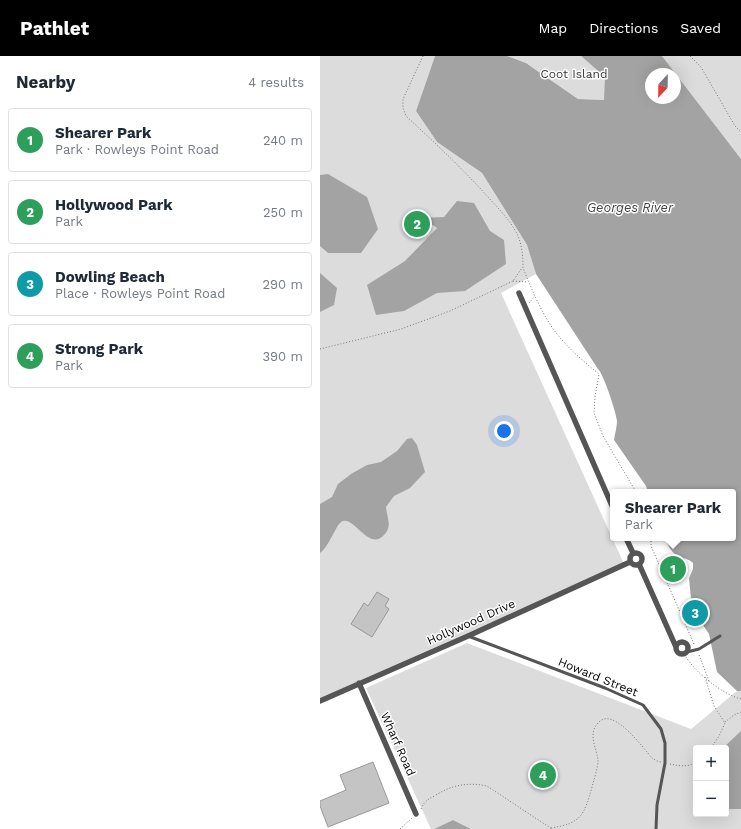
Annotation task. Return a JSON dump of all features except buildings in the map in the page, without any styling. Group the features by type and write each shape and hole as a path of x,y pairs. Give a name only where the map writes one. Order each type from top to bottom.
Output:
{"street":[{"path":"519,293 610,501"},
{"path":"627,541 633,553"},
{"path":"633,553 630,558 630,562 635,565 639,564"},
{"path":"633,553 639,554 642,557 642,561 639,564"},
{"name":"Hollywood Drive","path":"320,701 468,636 630,562"},
{"path":"639,564 678,652 686,653 688,646 686,642 680,642 676,647"},
{"name":"Wharf Road","path":"359,684 416,814"}],"lane":[{"name":"Howard Street","path":"468,636 605,688 643,705 661,729 665,742 665,763 657,805 656,829"},
{"path":"686,653 697,650 720,636"}],"path":[{"path":"423,56 403,99 403,108 406,116 464,170 507,218 517,233 522,247 523,268 528,282 546,318 557,334 576,354 599,374 594,413 603,436 634,489"},
{"path":"690,56 701,67 735,126 741,132"},
{"path":"514,281 523,268"},
{"path":"320,349 401,329 450,311 514,281 528,282"},
{"path":"525,307 535,296"},
{"path":"651,541 651,546 709,680"},
{"path":"686,653 692,667 724,692 741,699"},
{"path":"705,677 714,706 724,722"},
{"path":"713,745 719,736 724,722 741,712"},
{"path":"423,803 445,789 461,785 477,784 487,786 551,829 566,826 578,819 585,810 598,760 593,737 594,727 604,719 617,722 625,727 652,758 657,761 680,766 693,764"}],"green space":[{"path":"320,56 435,56 416,111 437,142 482,173 527,245 536,274 501,293 610,533 610,541 614,541 624,564 320,698"},
{"name":"Coot Island","path":"507,56 581,56 605,77 605,100 578,99 526,63"},
{"path":"662,56 741,56 741,159 681,81 681,68 671,68"},
{"path":"467,643 691,729 737,691 741,691 741,829 471,829 453,820 431,829 366,688"}],"water":[{"name":"Georges River","path":"435,56 507,56 526,63 578,99 604,100 605,77 581,56 662,56 671,68 645,68 645,104 681,104 681,81 741,159 741,691 737,691 717,672 709,634 692,609 689,578 693,569 693,563 676,555 666,541 736,541 736,489 647,489 614,440 617,421 603,378 536,274 527,245 482,173 437,142 416,111"},
{"path":"328,174 367,197 378,229 361,253 328,253 320,246 320,175"},
{"path":"457,201 474,203 490,231 504,240 506,264 465,291 437,293 404,311 376,315 367,285 405,261 437,228 423,218 444,217"},
{"path":"320,273 337,288 334,305 320,312"},
{"path":"412,438 417,445 425,472 410,488 394,496 386,507 389,526 386,533 378,539 373,539 367,537 348,521 343,521 338,526 324,550 320,553 320,504 332,497 338,484 351,474 367,465 381,462 397,451 407,439"},
{"path":"741,731 741,809 729,809 729,745 726,745"},
{"path":"453,820 471,829 434,829"}],"place":[{"name":"Hollywood Park","path":"417,224"},
{"name":"Shearer Park","path":"673,569"},
{"name":"Dowling Beach","path":"695,613"},
{"name":"Strong Park","path":"543,775"}]}
